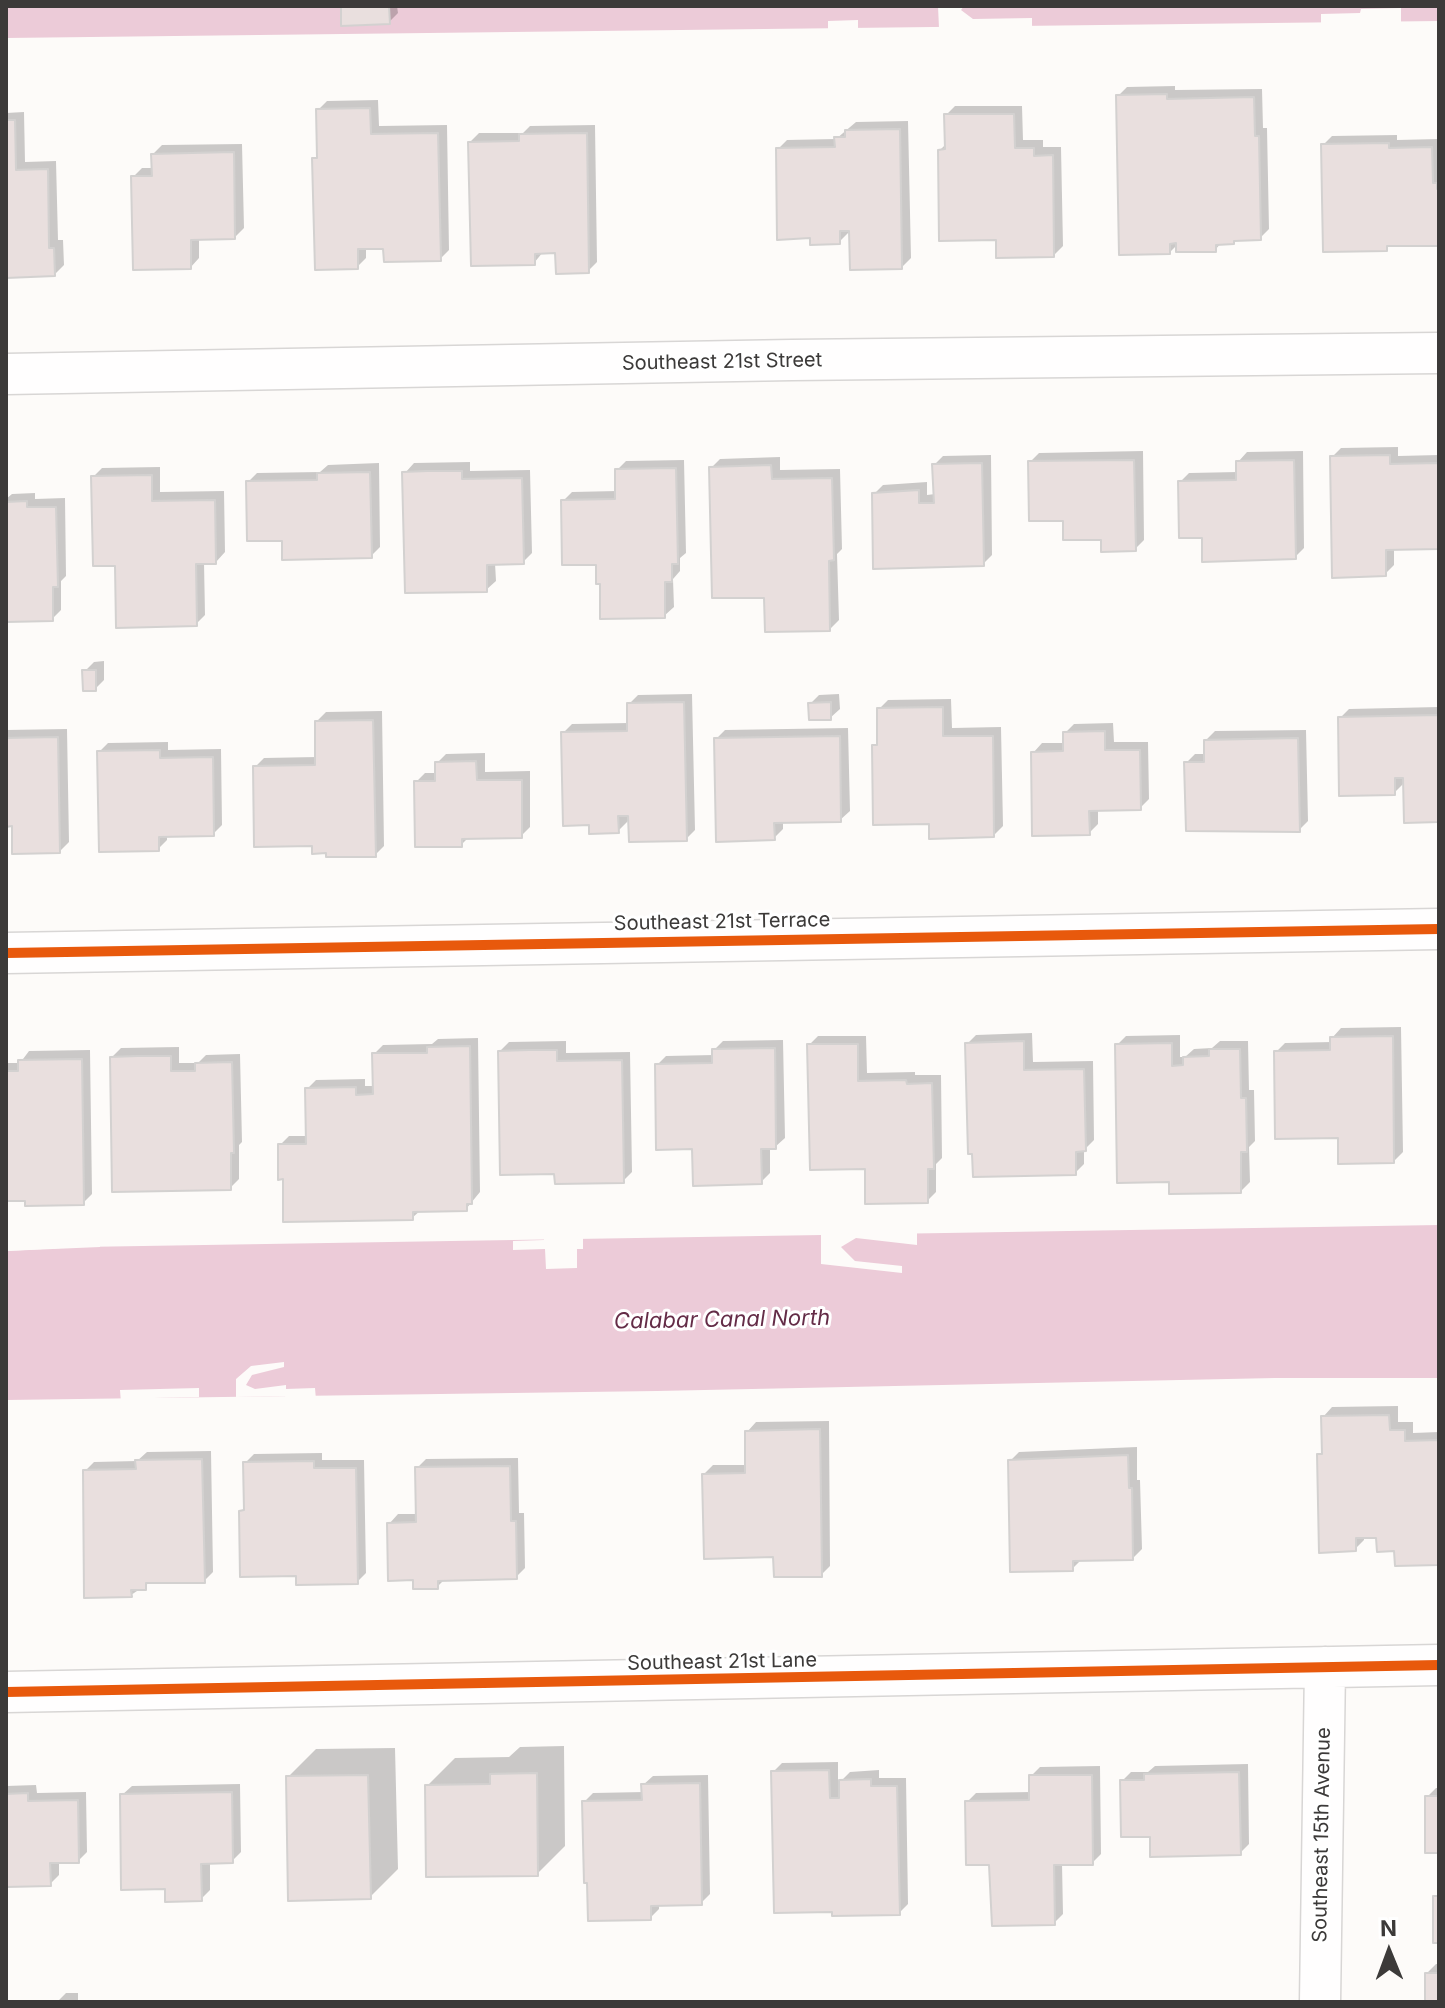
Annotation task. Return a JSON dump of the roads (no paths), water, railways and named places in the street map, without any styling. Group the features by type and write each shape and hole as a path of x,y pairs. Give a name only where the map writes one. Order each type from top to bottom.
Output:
{"street":[{"name":"Southeast 21st Street","path":"6,374 1439,353"},
{"name":"Southeast 21st Terrace","path":"6,953 1439,929"},
{"name":"Southeast 21st Lane","path":"6,1692 1439,1665"},
{"name":"Southeast 15th Avenue","path":"1320,2002 1325,1667"}],"water":[{"path":"6,6 1439,6 1439,21 6,38"},
{"name":"Calabar Canal North","path":"1439,1225 1439,1378 1275,1378 6,1400 6,1251 81,1247"}]}
